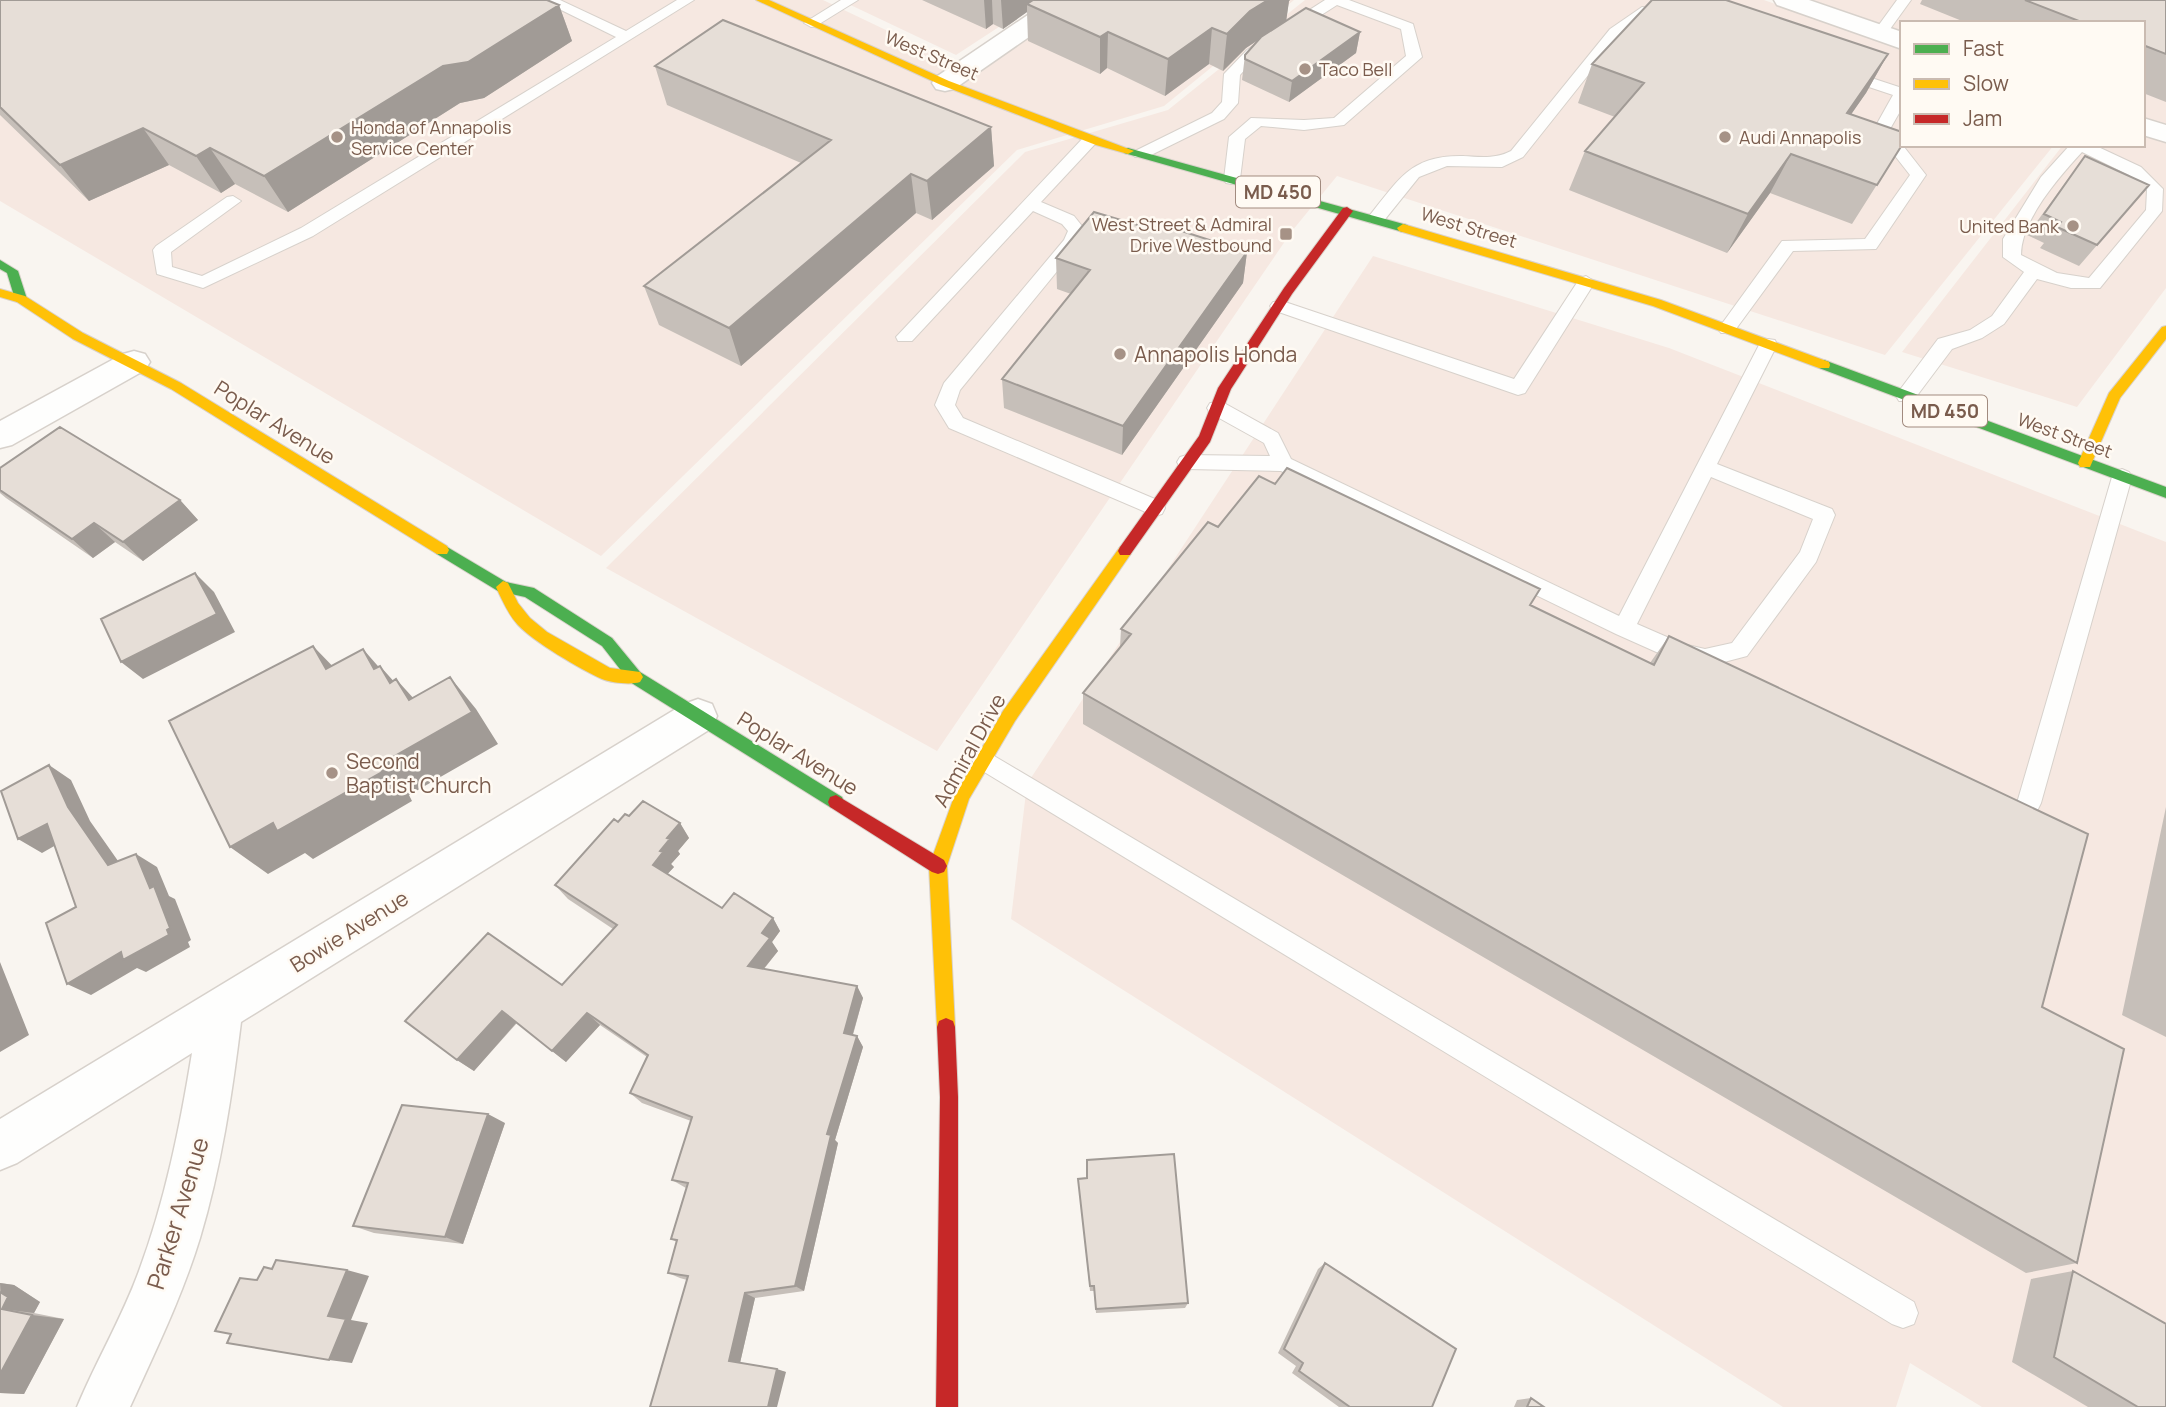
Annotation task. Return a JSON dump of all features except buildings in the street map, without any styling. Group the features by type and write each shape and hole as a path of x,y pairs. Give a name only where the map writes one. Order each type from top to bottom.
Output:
{"street":[{"name":"West Street","path":"761,0 945,83 1090,139 1376,219 1657,303 2166,493"},
{"path":"945,83 1066,0"},
{"path":"1786,0 1891,37"},
{"path":"2145,127 2166,134"},
{"name":"Admiral Drive","path":"947,1407 949,1097 938,866 962,797 1009,716 1205,438 1226,388 1279,306 1347,211"},
{"path":"0,264 12,271 21,299"},
{"name":"Poplar Avenue","path":"0,293 21,299 78,336 134,362 503,587 529,592 607,642 635,677 938,866"},
{"path":"2085,463 2114,396 2166,330"},
{"path":"0,436 134,362"},
{"name":"Poplar Avenue","path":"503,587 513,607 525,622 542,636 607,674 635,677"},
{"name":"Bowie Avenue","path":"0,1146 698,716"},
{"name":"Parker Avenue","path":"103,1407 164,1271 191,1181 208,1109 220,1011"}],"lane":[{"path":"548,0 627,37"},
{"path":"233,201 162,250 163,270 203,282 307,232 687,0"},
{"path":"811,23 851,0"},
{"path":"1140,154 1218,116 1228,104 1232,74 1252,53 1335,0 1408,27 1414,57 1338,121 1304,125 1257,121 1228,104"},
{"path":"1891,37 1905,0"},
{"path":"1376,219 1413,173 1445,161 1502,162 1517,154 1615,32 1642,11 1678,18"},
{"path":"1823,67 1900,92"},
{"path":"1727,329 1788,245 1870,245 1918,175 1882,129 1900,97"},
{"path":"1232,179 1237,137 1257,121"},
{"path":"905,337 1090,139"},
{"path":"2078,147 2047,181 2011,239 2012,257 2033,272 2076,283 2094,284 2154,211 2155,190 2135,171 2084,147"},
{"path":"1030,203 1068,220 1077,231 1072,242 951,388 945,405 956,423 1155,508"},
{"path":"1906,396 1945,344 1976,334 1998,320 2033,272"},
{"path":"1279,306 1518,388 1586,282"},
{"path":"1624,628 1768,345"},
{"path":"1217,408 1271,438 1284,464"},
{"path":"1187,462 1284,464 1624,628 1680,653 1705,658 1739,650 1809,556 1825,515 1705,467"},
{"path":"2029,803 2122,477"},
{"path":"984,760 1903,1313"}],"shaded area":[{"path":"0,0 823,0 976,73 1077,0 1294,0 1164,106 1017,150 601,556 0,201"},
{"path":"840,0 1040,0 956,55"},
{"path":"1305,0 1764,0 1900,48 1900,147 2052,147 1885,355 1337,176 1292,231 937,751 606,568 1025,152 1168,110"},
{"path":"1779,0 2166,0 2166,288 2077,407 1902,352 2061,147 2145,147 2145,21 1900,21 1900,45"},
{"path":"1373,256 1669,348 2166,542 2166,1407 1982,1407 1910,1363 1896,1407 1783,1407 1011,919 1027,784"}],"traffic: fast":[{"path":"1128,151 1403,228"},
{"path":"0,264 12,271 21,299"},
{"path":"1824,365 2166,493"},
{"path":"442,550 503,587 529,592 607,642 635,677 836,802"}],"traffic: slow":[{"path":"761,0 945,83 1100,143 1128,151"},
{"path":"1403,228 1657,303 1824,365"},
{"path":"0,293 21,299 78,336 176,386 442,550"},
{"path":"2085,463 2114,396 2166,330"},
{"path":"946,1027 938,866 962,797 1009,716 1125,551"},
{"path":"503,587 513,607 525,622 542,636 607,674 635,677"}],"traffic: jam":[{"path":"1125,551 1205,438 1225,388 1288,291 1347,211"},
{"path":"836,802 938,866"},
{"path":"946,1027 949,1097 947,1407"}],"place":[{"name":"Taco Bell","path":"1305,69"},
{"name":"Honda of Annapolis Service Center","path":"337,137"},
{"name":"Audi Annapolis","path":"1725,137"},
{"name":"United Bank","path":"2073,226"},
{"name":"West Street & Admiral Drive Westbound","path":"1286,234"},
{"name":"Annapolis Honda","path":"1120,354"},
{"name":"Second Baptist Church","path":"332,773"}]}
